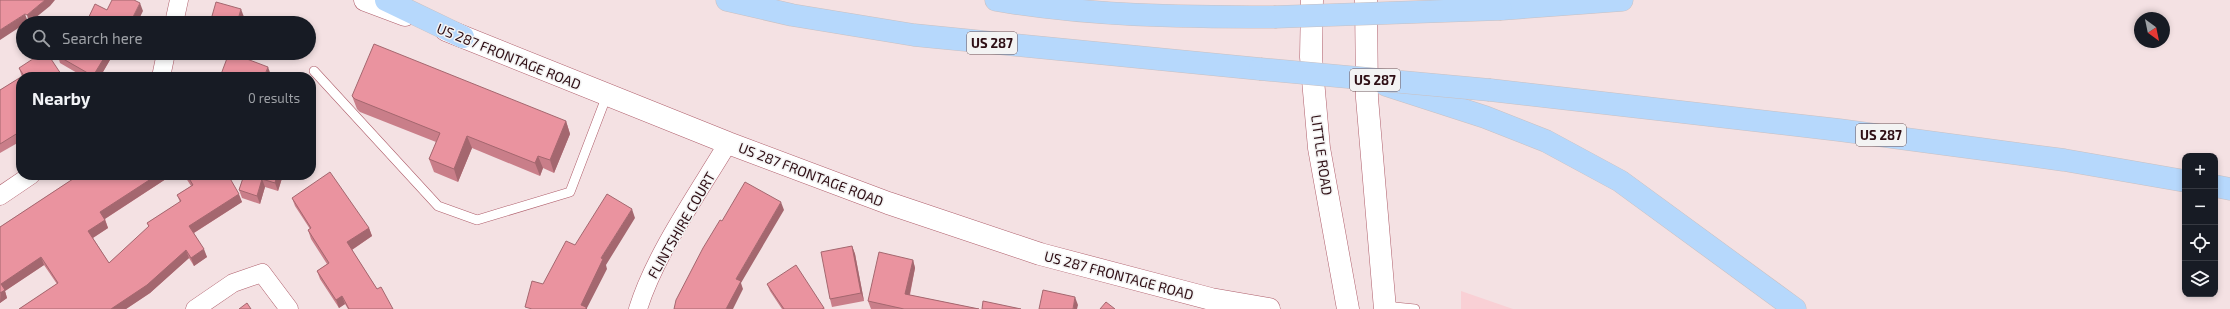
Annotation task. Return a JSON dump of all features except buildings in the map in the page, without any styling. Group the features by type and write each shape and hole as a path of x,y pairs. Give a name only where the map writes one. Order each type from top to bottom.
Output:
{"highway":[{"path":"386,0 463,37"},
{"name":"US 287","path":"727,0 792,15 914,35 1370,80 1490,90 1839,130 2064,160 2182,180"},
{"path":"996,0 1042,8 1164,16 1274,17 1501,9 1622,0"},
{"path":"1370,80 1485,117 1546,141 1620,181 1795,309"},
{"path":"2218,187 2230,189"}],"main road":[{"name":"US 287 FRONTAGE ROAD","path":"365,0 463,37 728,143 888,203 1040,254 1209,304 1269,309"},
{"name":"LITTLE ROAD","path":"1312,0 1310,57 1319,148 1348,309"},
{"path":"1366,0 1367,98 1383,308"}],"street":[{"path":"176,16 179,0"},
{"path":"162,72 165,60"},
{"name":"FLINTSHIRE COURT","path":"638,309 643,293 675,230 728,143"},
{"path":"0,196 24,180"},
{"path":"195,309 233,283 262,273 289,309"}],"lane":[{"path":"316,73 438,206 477,220 570,192 607,95"},
{"path":"1383,308 1415,309"}],"shaded area":[{"path":"1461,291 1513,309 1461,309"}]}
